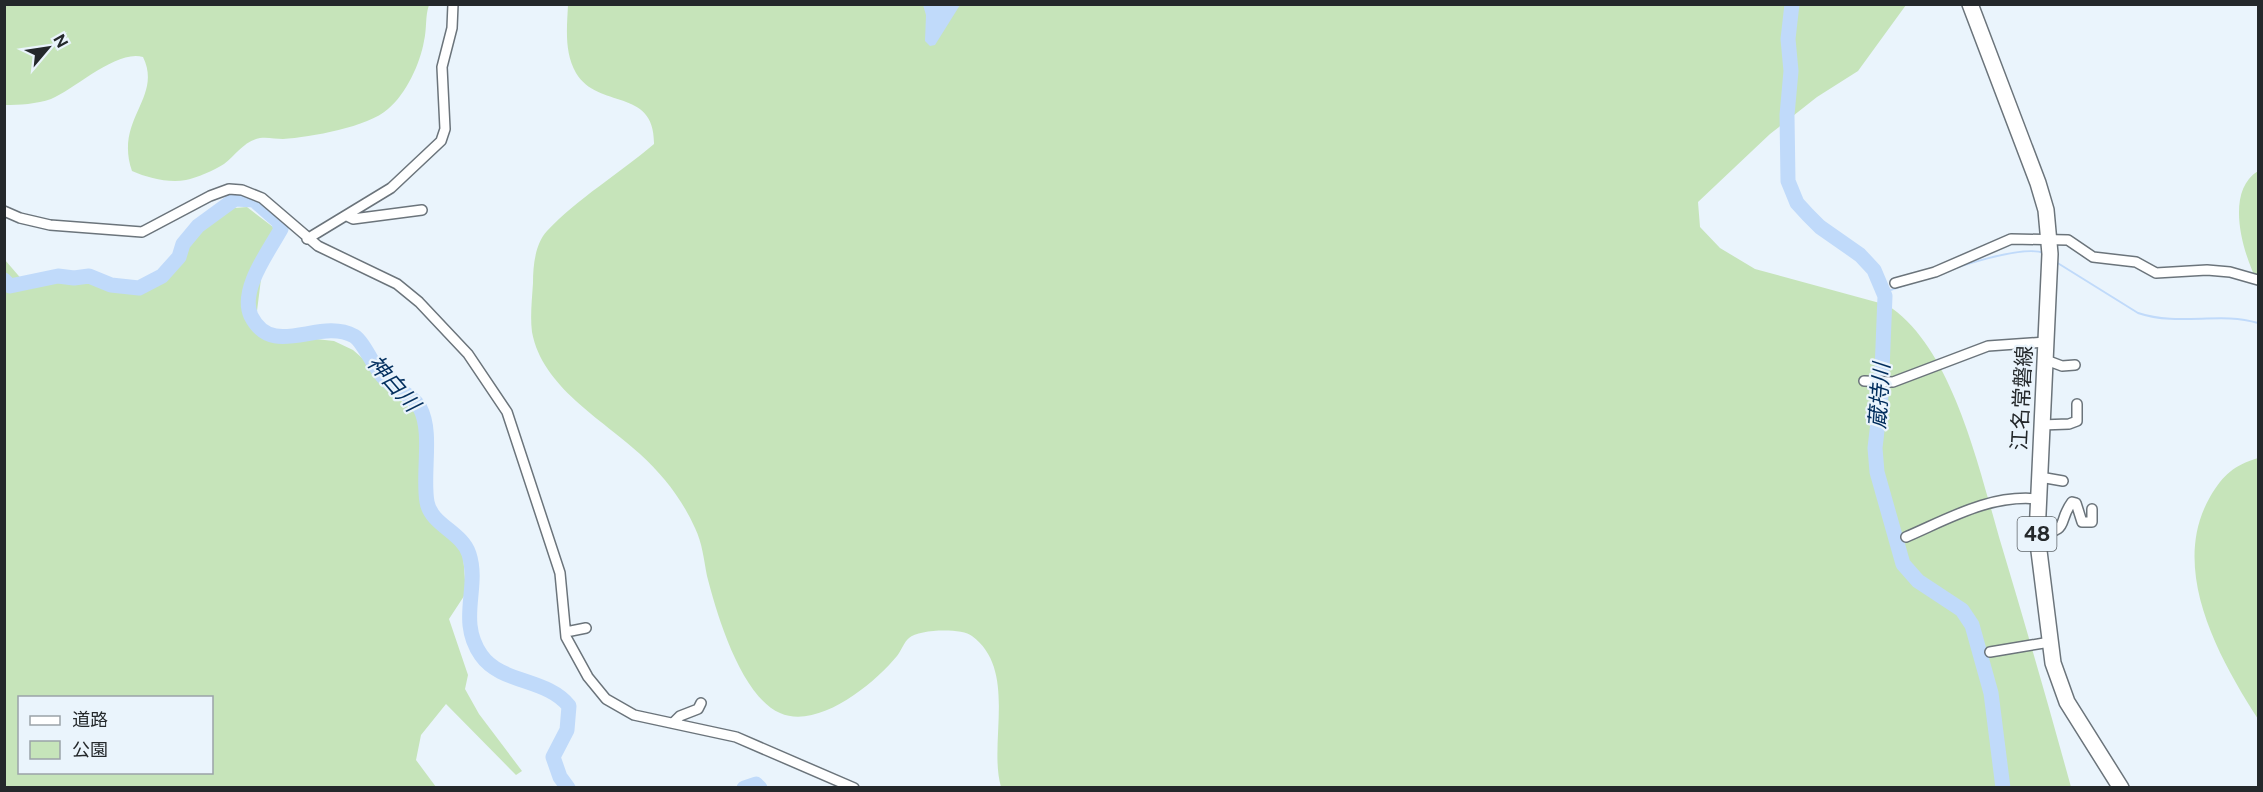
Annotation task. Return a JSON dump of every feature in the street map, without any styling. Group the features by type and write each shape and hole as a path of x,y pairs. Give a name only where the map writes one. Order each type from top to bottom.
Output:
{"main road":[{"name":"江名常磐線","path":"1970,4 2038,183 2046,210 2049,252 2037,535 2053,663 2067,702 2121,788"}],"street":[{"path":"307,239 392,188 441,141 445,129 442,67 452,28 453,4"},
{"path":"4,211 20,218 50,225 141,232 210,196 229,189 242,190 262,198 307,239 397,284 419,302 468,354 487,378 514,429 561,573 566,632 573,653 606,699 634,715 736,737 854,788"},
{"path":"347,216 353,219 422,210"},
{"path":"1895,283 1935,272 2012,239 2049,252 2068,240 2093,257 2136,262 2156,273 2207,270 2230,272 2259,280"},
{"path":"1864,381 1893,382 1988,346 2046,342"},
{"path":"2046,360 2062,366 2075,365"},
{"path":"2041,425 2069,424 2077,421 2077,404"},
{"path":"2040,477 2063,481"},
{"path":"1906,537 1997,500 2014,497 2038,499"},
{"path":"2037,535 2055,531 2062,526 2072,502 2076,503 2082,522 2092,522 2092,508"},
{"path":"566,632 586,628"},
{"path":"1990,652 2050,642"},
{"path":"673,723 680,716 698,709 701,703"}],"green space":[{"path":"5,4 429,5 424,41 416,69 401,95 388,109 367,121 323,133 283,139 254,140 216,169 190,179 172,181 151,178 132,171 128,153 129,137 147,85 148,72 143,57 133,56 109,64 51,99 5,105"},
{"path":"568,5 1906,5 1858,71 1817,97 1770,134 1698,202 1700,227 1720,248 1755,269 1887,305 1910,324 1930,350 1947,381 1974,449 2071,787 1001,787 997,749 998,687 994,668 986,650 972,636 967,633 950,631 931,631 909,638 897,656 874,679 860,691 828,710 795,717 780,713 766,704 754,690 733,653 711,592 697,533 678,497 648,462 561,386 538,352 532,332 534,263 543,236 585,197 654,144 652,126 645,114 636,106 598,92 576,73 568,48"},
{"path":"2258,171 2258,283 2242,240 2239,208 2242,193 2248,181"},
{"path":"247,207 273,227 276,240 262,271 256,319 270,334 334,341 353,350 377,371 392,393 429,425 426,464 434,518 463,554 466,593 449,619 468,675 465,689 479,714 522,771 516,775 446,704 421,735 416,760 436,787 5,787 5,260 24,282 79,271 137,289 160,283 180,259 192,234 223,209"},
{"path":"2258,458 2258,719 2214,640 2197,582 2195,553 2199,524 2215,489 2236,468"}],"water":[{"path":"923,5 960,5 935,45 930,46 925,41 926,15"}],"waterway":[{"name":"蔵持川","path":"1792,4 1788,39 1791,71 1787,115 1788,181 1797,203 1808,215 1820,227 1860,255 1874,270 1885,296 1881,396 1875,448 1877,472 1903,564 1918,581 1962,610 1972,625 1991,693 2003,788"},
{"name":"神白川","path":"4,280 10,286 58,276 74,278 89,276 111,285 139,288 162,276 179,257 183,244 198,226 235,199 254,200 278,221 281,229 252,283 248,306 251,316 260,329 271,335 284,337 340,331 354,336 362,344 385,379 417,403 426,429 427,502 434,517 460,540 469,554 472,567 470,617 474,642 481,655 500,671 549,690 569,706 567,730 553,757 560,777 568,788"},
{"path":"1884,292 1990,258 2030,251 2044,253"},
{"path":"2056,262 2138,313 2169,319 2229,318 2258,323"},
{"name":"神白川","path":"744,788 756,784 760,788"}]}
